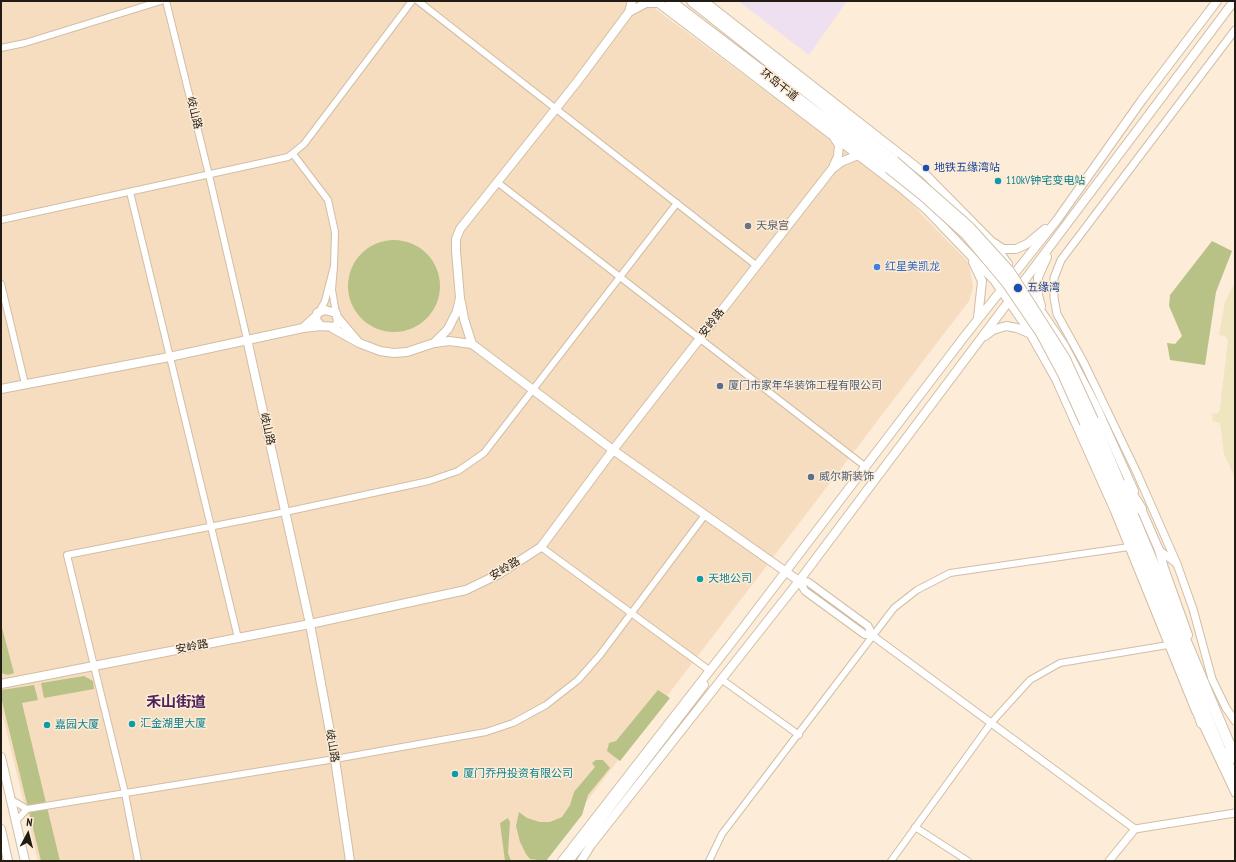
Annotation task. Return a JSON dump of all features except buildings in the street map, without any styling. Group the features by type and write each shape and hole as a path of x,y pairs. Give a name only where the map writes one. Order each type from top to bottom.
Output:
{"highway":[{"name":"环岛干道","path":"670,1 892,164"},
{"name":"环岛干道","path":"692,1 892,164"},
{"path":"892,164 924,196 966,234 1007,283 1041,333 1089,421 1202,723"},
{"path":"1089,421 1097,430 1130,493 1141,508"},
{"path":"1089,421 1115,511"},
{"path":"1097,430 1235,758"},
{"path":"1144,583 1220,749 1235,778"}],"main road":[{"path":"472,344 464,319 460,298 456,239 465,221 556,108 629,12 632,1"},
{"path":"704,1 924,173 992,242 1022,283 1064,345 1095,404 1160,550 1164,568 1208,696"},
{"path":"569,861 693,700 739,633 785,572 1014,272 1056,220 1142,100 1217,1"},
{"path":"578,861 798,581 1008,301 1064,230 1234,1"},
{"path":"629,12 646,3 657,2 900,187 927,210 994,280 1031,334 1056,379 1115,511 1144,583"},
{"path":"832,170 838,156 838,145 835,138"},
{"path":"832,170 841,162 858,155"},
{"name":"安岭路","path":"1,684 310,624 466,590 499,574 541,546 613,450 832,170"},
{"path":"992,242 1003,249 1016,249 1026,244 1056,220"},
{"path":"1043,312 1038,295 1038,277 1044,262 1064,230"},
{"path":"964,248 977,268 982,281 978,320"},
{"path":"434,343 448,329 457,311 460,298"},
{"path":"303,328 317,314 330,310 336,315 359,343"},
{"path":"317,314 321,326"},
{"path":"332,328 337,324 336,315"},
{"path":"1,389 169,357 247,339 321,326 332,328 359,343 380,351 394,353 407,352 434,343 449,341 472,344 613,450 798,581"},
{"path":"979,340 992,330 1006,326 1017,328 1031,334"},
{"name":"岐山路","path":"247,339 310,624 335,759 350,861"},
{"path":"562,861 708,670 739,633"},
{"path":"1,757 25,861"},
{"path":"1,829 8,861"},
{"path":"581,861 591,846"}],"street":[{"path":"1,48 25,43 160,1"},
{"name":"岐山路","path":"166,1 209,175 247,339"},
{"path":"1,220 288,157 304,144 412,1"},
{"path":"418,1 757,266"},
{"path":"1235,30 1069,249 1061,260 1054,278 1056,314 1084,363 1131,459 1177,564 1192,609 1212,679 1226,708 1235,721"},
{"path":"293,154 328,200 335,232 332,290 336,315"},
{"path":"497,182 866,466"},
{"path":"130,192 238,638"},
{"path":"138,861 125,793 66,555 285,512 429,481 458,471 484,453 677,203"},
{"path":"317,314 324,301 334,266"},
{"path":"1,284 25,384"},
{"path":"15,822 27,809 335,759 486,732 513,723 546,705 578,680 600,655 705,515"},
{"path":"541,546 708,670"},
{"path":"709,861 722,834 800,735 894,608 917,590 950,573 1129,547"},
{"path":"1160,550 1177,564"},
{"path":"798,581 805,591 864,634 873,636 1135,829"},
{"path":"891,861 992,723 1030,680 1060,663 1173,644"},
{"path":"721,680 800,735"},
{"path":"1202,723 1235,793"},
{"path":"10,799 27,809"},
{"path":"1110,861 1135,829 1235,813"},
{"path":"915,827 968,861"}],"shaded area":[{"path":"1,1 645,1 900,192 969,263 973,287 969,301 541,861 38,861 1,709"},
{"path":"738,1 847,1 809,55"}],"green space":[{"path":"394,240 412,244 426,254 436,268 440,286 436,304 426,318 412,328 394,332 376,328 362,318 352,304 348,286 352,268 362,254 376,244"},
{"path":"1212,241 1232,251 1216,292 1205,365 1170,360 1167,343 1175,344 1182,336 1169,306 1170,295"},
{"path":"1,624 14,673 8,675 1,673"},
{"path":"84,676 93,681 94,689 44,698 41,683"},
{"path":"34,685 38,700 22,703 60,861 41,861 1,697 1,690"},
{"path":"658,690 670,698 620,761 607,751 609,743 616,741"},
{"path":"596,760 603,760 610,768 588,795 582,815 546,861 530,859 520,842 516,826 519,812 527,818 540,822 550,822 562,817 570,805 574,792 595,767 592,763"},
{"path":"508,818 510,822 508,853 511,861 505,861 500,823"}],"sand":[{"path":"1235,282 1235,478 1224,454 1220,423 1213,421 1212,414 1218,413 1220,409 1228,340 1225,336 1219,335 1225,302"}],"place":[{"name":"地铁五缘湾站","path":"926,168"},
{"name":"110kV钟宅变电站","path":"998,181"},
{"name":"天泉宫","path":"748,226"},
{"name":"红星美凯龙","path":"877,267"},
{"name":"五缘湾","path":"1018,288"},
{"name":"厦门市家年华装饰工程有限公司","path":"720,386"},
{"name":"威尔斯装饰","path":"811,477"},
{"name":"天地公司","path":"700,579"},
{"name":"汇金湖里大厦","path":"132,724"},
{"name":"嘉园大厦","path":"47,725"},
{"name":"厦门乔丹投资有限公司","path":"455,774"}],"district":[{"name":"禾山街道","path":"176,703"}]}
